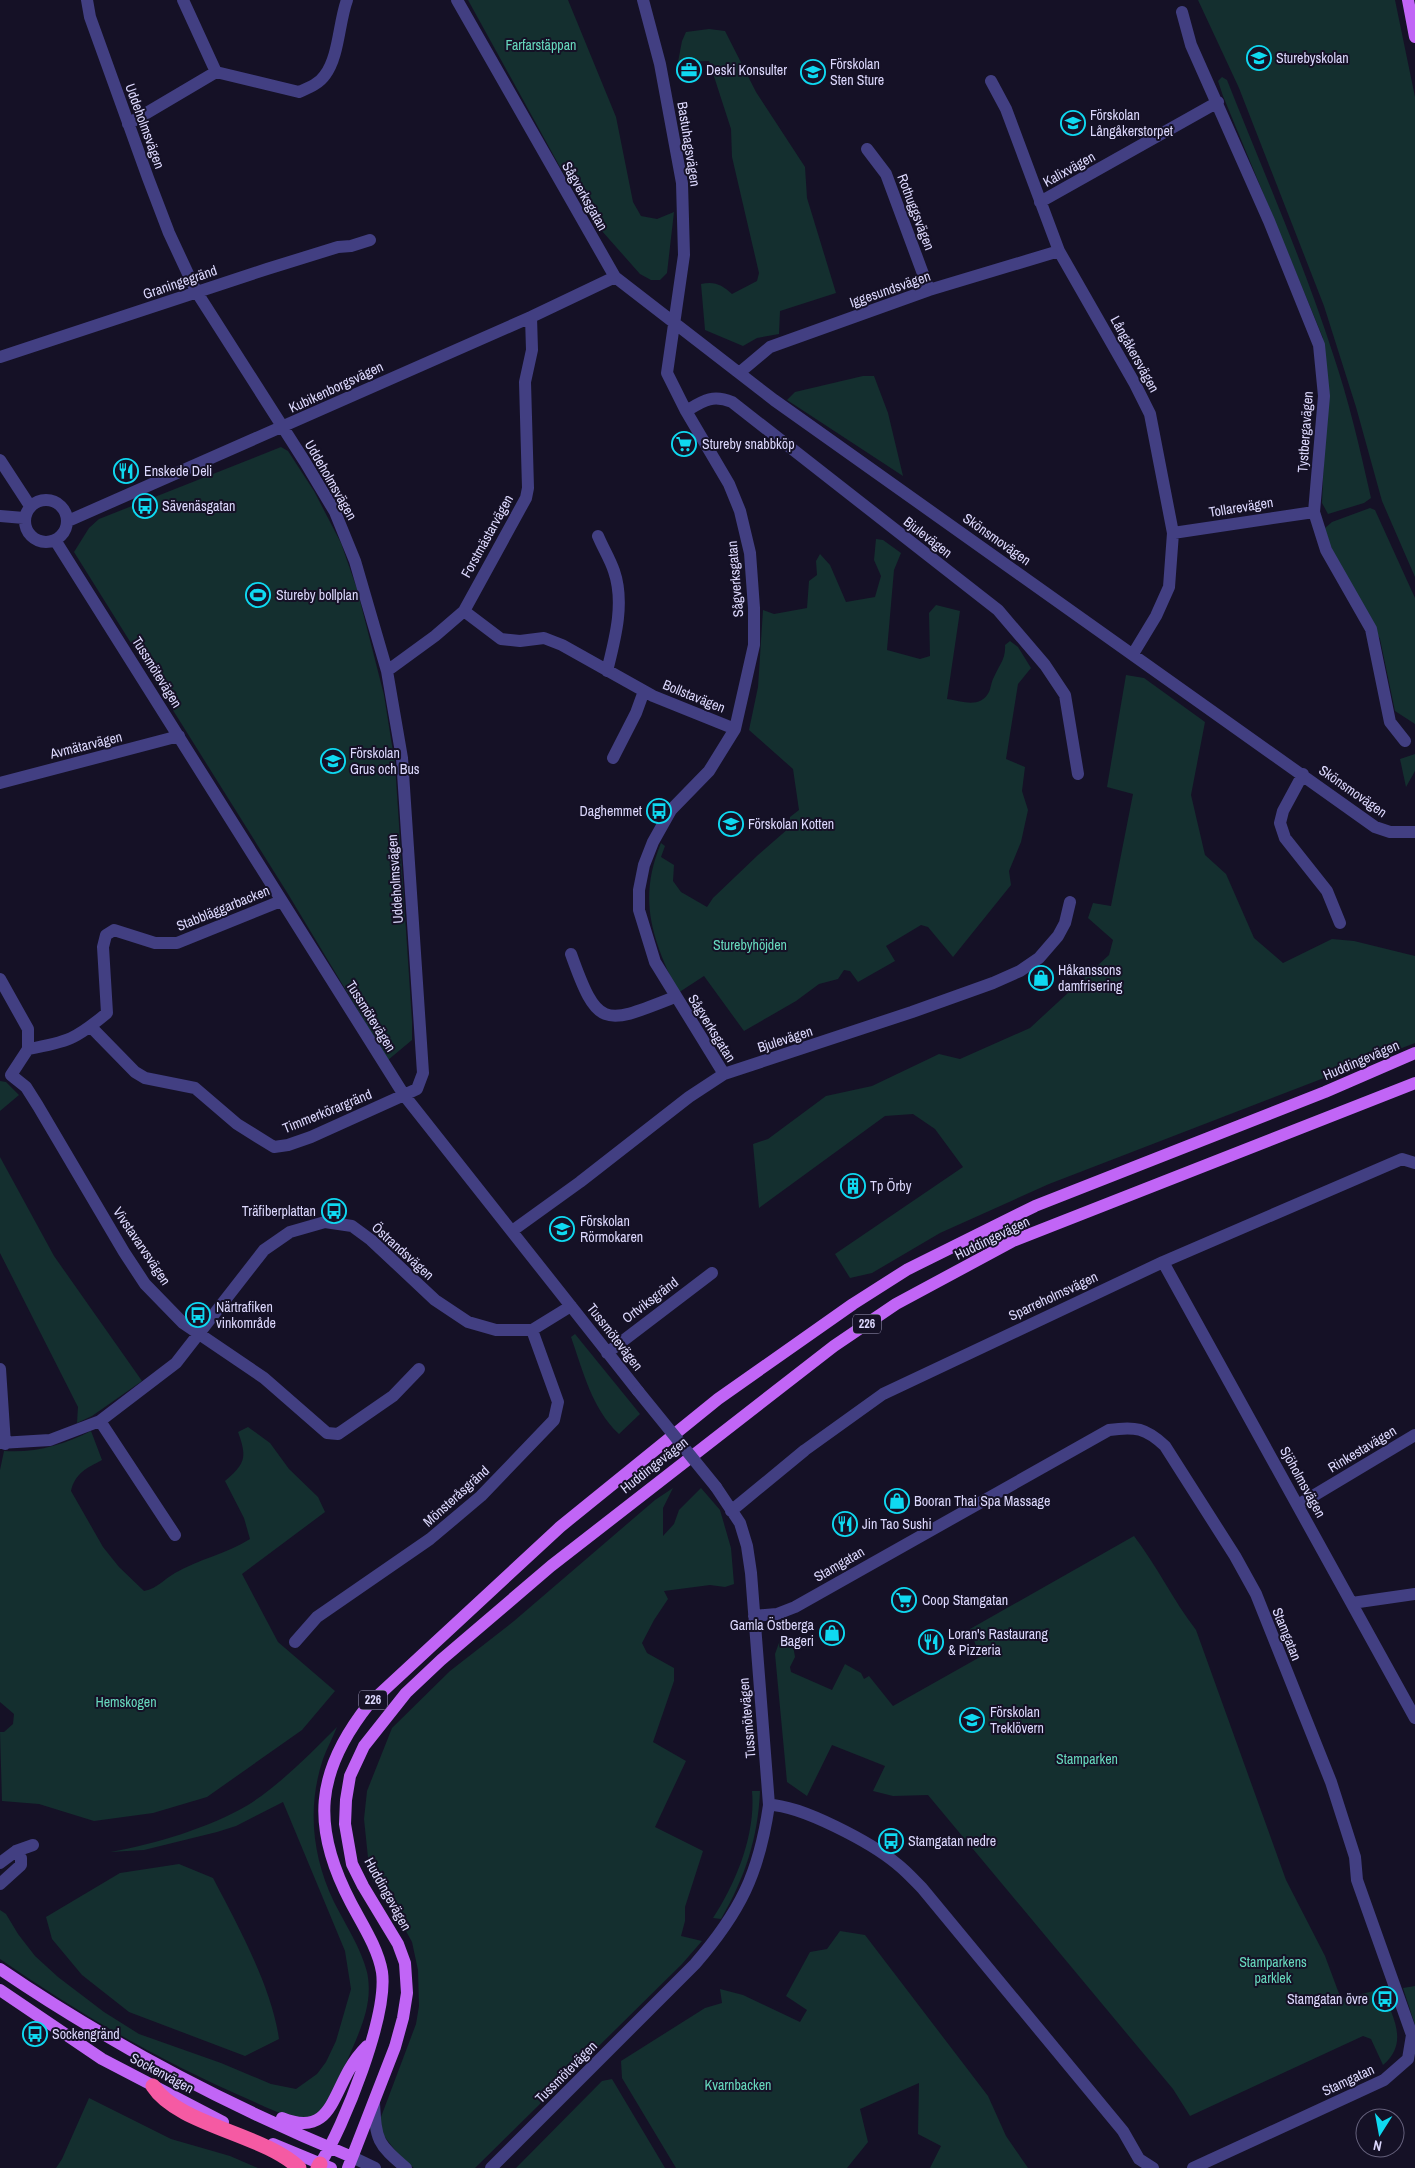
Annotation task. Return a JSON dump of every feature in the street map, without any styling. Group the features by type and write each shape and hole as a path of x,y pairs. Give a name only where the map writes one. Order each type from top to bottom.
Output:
{"highway":[{"path":"153,2086 166,2102 276,2152 300,2168"}],"main road":[{"path":"1408,0 1415,37"},
{"name":"Huddingevägen","path":"323,2167 373,2039 381,1999 382,1972 370,1941 337,1876 329,1853 323,1821 325,1794 332,1766 351,1727 369,1704 560,1527 688,1423 772,1360 908,1269 1035,1206 1325,1092 1415,1053"},
{"name":"Huddingevägen","path":"350,2162 374,2103 403,2018 407,1993 405,1963 398,1944 352,1864 345,1824 346,1800 350,1776 364,1746 406,1693 440,1660 551,1566 826,1352 896,1304 1013,1241 1415,1083"},
{"name":"Sockenvägen","path":"0,1969 69,2014 178,2075 330,2148 350,2162"},
{"name":"Sockenvägen","path":"0,1990 102,2059 209,2116 323,2167"},
{"name":"Huddingevägen","path":"313,2122 327,2113 348,2070 373,2039"},
{"name":"Sockenvägen","path":"178,2075 290,2121 313,2122"}],"street":[{"name":"Uddeholmsvägen","path":"86,0 90,17 128,124 169,233 196,292 334,512 356,560 387,671 402,758 423,1073 417,1088 404,1095"},
{"path":"183,0 216,72"},
{"path":"128,124 216,72 299,92 312,86 325,75 332,58 347,0"},
{"name":"Sågverksgatan","path":"457,0 615,277 676,325 667,364 667,373 686,411 729,484 746,531 750,553 754,608 754,645 734,729 709,770 671,810 653,842 644,865 639,910 655,962 724,1074"},
{"name":"Bastuhagsvägen","path":"643,0 660,64 682,183 684,254 676,325"},
{"name":"Tystbergavägen","path":"1182,12 1191,45 1218,102 1319,345 1324,396 1314,512 1326,550 1371,629 1390,722 1405,741"},
{"name":"Långåkersvägen","path":"991,81 1006,109 1060,251 1150,414 1173,532 1169,587 1156,616 1133,654"},
{"name":"Kalixvägen","path":"1040,202 1218,102"},
{"name":"Rothuggsvägen","path":"867,149 886,174 930,290"},
{"name":"Graningegränd","path":"0,357 338,247 351,246 370,240"},
{"name":"Iggesundsvägen","path":"739,373 770,348 930,290 1060,251"},
{"name":"Kubikenborgsvägen","path":"68,520 531,318 615,277"},
{"name":"Forstmästarvägen","path":"387,671 435,636 464,611 526,498 528,488 525,382 532,350 531,318"},
{"name":"Skönsmovägen","path":"676,325 774,400 1303,774 1375,827 1390,832 1415,832"},
{"name":"Bjulevägen","path":"686,411 705,400 720,397 732,402 998,610 1045,665 1065,695 1078,774"},
{"path":"0,460 30,506"},
{"path":"43,499 53,501 62,506 68,520 62,535 55,540 41,542 31,537 26,530 24,518 30,506 43,499"},
{"name":"Tollarevägen","path":"1173,532 1314,512"},
{"path":"0,516 24,518"},
{"path":"598,536 615,573 619,611 607,671"},
{"name":"Tussmötevägen","path":"55,540 404,1095 716,1487 740,1523 747,1546 769,1805 764,1841 751,1880 732,1919 695,1964 491,2168"},
{"name":"Bollstavägen","path":"464,611 501,639 520,641 544,638 562,645 644,691 734,729"},
{"name":"Bollstavägen","path":"613,758 636,713 644,691"},
{"name":"Avmätarvägen","path":"0,783 179,736"},
{"name":"Skönsmovägen","path":"1303,774 1283,811 1280,824 1285,838 1327,891 1340,923"},
{"name":"Stabbläggarbacken","path":"28,1049 65,1042 91,1027 106,1013 103,947 106,935 114,930 155,943 177,943 281,901"},
{"name":"Bjulevägen","path":"512,1231 580,1182 689,1097 724,1074 903,1015 993,983 1020,971 1039,958 1058,936 1066,923 1070,902"},
{"name":"Sågverksgatan","path":"571,954 591,1004 601,1013 616,1017 633,1014 675,997"},
{"path":"0,979 28,1029 28,1049"},
{"name":"Timmerkörargränd","path":"91,1027 135,1072 145,1078 195,1088 237,1124 274,1147 288,1146 311,1137 404,1095"},
{"name":"Vivstavarvsvägen","path":"28,1049 6,1074 26,1087 119,1244 145,1284 183,1322 264,1378 327,1433 338,1434 393,1396 419,1369"},
{"name":"Sparreholmsvägen","path":"731,1511 805,1450 883,1394 1163,1262 1402,1160 1415,1163"},
{"name":"Östrandsvägen","path":"3,1443 50,1440 100,1421 176,1363 264,1250 290,1232 325,1222 352,1226 371,1240 435,1300 468,1322 496,1330 532,1330"},
{"name":"Sjöholmsvägen","path":"1163,1262 1415,1718"},
{"name":"Ortviksgränd","path":"608,1353 712,1273"},
{"path":"532,1330 571,1306"},
{"name":"Mönsteråsgränd","path":"295,1642 317,1617 430,1539 470,1506 519,1459 554,1420 558,1402 532,1330"},
{"path":"0,1369 3,1443"},
{"path":"100,1421 175,1535"},
{"name":"Stamgatan","path":"754,1616 777,1614 795,1607 1109,1430 1128,1427 1151,1432 1165,1446 1235,1556 1256,1594 1331,1782 1355,1857 1357,1880 1412,2035 1408,2059 1384,2080 1193,2168"},
{"name":"Rinkestavägen","path":"1298,1505 1415,1435"},
{"path":"1352,1603 1415,1594"},
{"path":"769,1805 780,1805 805,1813 868,1845 897,1863 922,1888 1122,2130 1139,2159 1152,2168"},
{"path":"0,1863 16,1851 32,1845"},
{"path":"0,1884 21,1865 21,1858 16,1851"},
{"path":"374,2103 375,2128 379,2142 406,2168"},
{"path":"350,2162 375,2168"}],"green space":[{"name":"Farfarstäppan","path":"468,0 568,0 616,117 633,202 641,216 657,219 674,212 667,273 660,280 651,280 640,274 594,222 560,167"},
{"path":"1198,0 1395,0 1415,97 1415,577 1382,501 1356,407 1324,306 1239,88"},
{"path":"709,29 725,31 756,92 805,167 807,198 836,293 780,311 779,334 757,338 743,346 705,330 701,284 718,284 732,294 757,281 759,273 732,157 731,129 709,61 678,62 682,41 686,32"},
{"path":"1222,77 1227,80 1309,285 1339,372 1358,443 1371,498 1364,503 1328,514 1322,503 1324,455 1323,338 1223,96 1218,81"},
{"path":"863,376 874,376 888,413 903,476 787,400 795,392"},
{"path":"281,447 288,451 314,491 341,543 357,589 384,695 395,764 412,1021 412,1040 388,1060 288,894 74,552 89,528 99,519"},
{"path":"1370,508 1375,510 1415,598 1415,724 1395,711 1380,639 1331,549 1325,528 1332,522"},
{"name":"Sturebyhöjden","path":"876,539 883,540 901,553 894,570 887,650 920,659 930,656 929,613 936,605 960,611 947,699 970,703 981,701 989,692 1003,658 1005,645 1010,641 1018,647 1031,668 1018,684 1006,759 1025,767 1022,791 1028,810 1021,842 1009,871 1011,885 953,957 928,927 921,925 886,946 895,961 858,982 850,971 844,970 838,979 819,984 796,1001 744,1031 704,976 678,993 661,955 651,920 649,902 650,883 654,864 661,843 665,846 661,857 674,865 673,881 681,892 707,907 713,898 789,828 790,817 799,810 793,769 749,730 758,687 763,610 774,614 807,608 809,581 817,575 816,561 820,554 830,565 846,602 875,597 881,576 874,560"},
{"path":"1126,675 1144,678 1205,722 1191,795 1205,855 1226,874 1254,938 1283,963 1332,939 1354,941 1415,956 1415,1043 1049,1184 940,1233 872,1273 850,1278 835,1254 963,1167 935,1129 913,1114 885,1116 759,1208 753,1144 768,1139 826,1096 872,1086 939,1054 960,1059 1030,1028 1109,955 1113,940 1088,918 1093,903 1111,906 1133,794 1107,787"},
{"path":"1415,754 1415,771 1406,787 1400,759"},
{"path":"0,1081 6,1082 19,1095 0,1111"},
{"path":"0,1157 54,1256 142,1381 92,1416 77,1423 78,1407 0,1253"},
{"path":"575,1334 640,1414 619,1434 602,1413 589,1389 571,1337"},
{"name":"Hemskogen","path":"248,1427 270,1443 289,1469 318,1497 325,1512 242,1574 278,1642 335,1691 302,1730 207,1797 153,1813 94,1821 39,1804 2,1801 0,1732 4,1732 13,1724 14,1714 0,1702 0,1470 4,1451 27,1451 49,1447 91,1431 102,1460 79,1475 71,1491 103,1547 119,1567 144,1591 157,1586 184,1568 232,1549 250,1539 244,1518 225,1481 241,1464 243,1448 238,1432"},
{"path":"673,1488 663,1508 663,1536 674,1524 679,1510 701,1488 720,1510 731,1548 734,1584 725,1587 710,1585 664,1591 668,1599 642,1643 647,1653 674,1668 674,1681 653,1742 686,1761 655,1827 703,1851 685,1907 685,1921 681,1936 702,1941 682,1964 475,2168 414,2168 401,2158 381,2132 381,2117 416,2024 419,2006 418,1970 412,1942 395,1911 370,1877 364,1819 367,1791 392,1728 450,1671 514,1621 655,1500"},
{"name":"Stamparken","path":"1134,1536 1196,1630 1286,1880 1325,1956 1341,1999 1382,1989 1394,2019 1397,2038 1396,2047 1383,2065 1371,2039 1363,2036 1190,2116 1173,2089 928,1795 893,1796 873,1791 885,1766 832,1745 807,1796 787,1782 775,1654 780,1640 793,1645 795,1657 790,1667 791,1672 832,1690 845,1664 861,1673 864,1679 869,1676 893,1706 980,1657 970,1629"},
{"path":"337,1727 323,1759 318,1777 315,1795 314,1831 321,1867 327,1885 357,1945 367,1972 369,1996 356,2040 332,2096 321,2111 314,2116 299,2118 285,2115 185,2070 91,2018 0,1959 0,1910 6,1914 35,1956 58,1977 104,2012 139,2034 221,2063 271,2084 296,2089 317,2074 326,2062 336,2041 351,1989 345,1951 283,1802 236,1826 217,1832 144,1850 110,1852 145,1845 199,1828 248,1805 284,1778"},
{"path":"752,1791 760,1791 759,1808 749,1857 737,1888 721,1919 713,1918 737,1874 743,1858 751,1824"},
{"path":"179,1864 213,1878 252,1956 269,1998 279,2039 245,2056 129,2012 82,1975 52,1939 46,1917 120,1873"},
{"name":"Kvarnbacken","path":"840,1931 865,1935 988,2096 1006,2136 1028,2168 930,2168 941,2146 918,2134 919,2083 860,2109 868,2142 847,2168 676,2168 622,2078 621,2061 705,2008 722,2003 720,1989 743,1995 800,2022 807,2010 786,1996 810,1952 827,1949"},
{"path":"1415,1986 1415,2025 1403,1988"},
{"path":"612,2079 665,2168 516,2168 602,2081"},
{"path":"89,2098 171,2139 230,2156 258,2168 56,2168 62,2159"}],"place":[{"name":"Sturebyskolan","path":"1259,58"},
{"name":"Deski Konsulter","path":"689,70"},
{"name":"Förskolan Sten Sture","path":"813,72"},
{"name":"Förskolan Långåkerstorpet","path":"1073,123"},
{"name":"Stureby snabbköp","path":"684,444"},
{"name":"Enskede Deli","path":"126,471"},
{"name":"Sävenäsgatan","path":"145,506"},
{"name":"Stureby bollplan","path":"258,595"},
{"name":"Förskolan Grus och Bus","path":"333,761"},
{"name":"Daghemmet","path":"659,811"},
{"name":"Förskolan Kotten","path":"731,824"},
{"name":"Håkanssons damfrisering","path":"1041,978"},
{"name":"Tp Örby","path":"853,1186"},
{"name":"Träfiberplattan","path":"334,1211"},
{"name":"Förskolan Rörmokaren","path":"562,1229"},
{"name":"Närtrafiken vinkområde","path":"198,1315"},
{"name":"Booran Thai Spa Massage","path":"897,1501"},
{"name":"Jin Tao Sushi","path":"845,1524"},
{"name":"Coop Stamgatan","path":"904,1600"},
{"name":"Gamla Östberga Bageri","path":"832,1633"},
{"name":"Loran's Rastaurang & Pizzeria","path":"931,1642"},
{"name":"Förskolan Treklövern","path":"972,1720"},
{"name":"Stamgatan nedre","path":"891,1841"},
{"name":"Stamgatan övre","path":"1385,1999"},
{"name":"Sockengränd","path":"35,2034"}],"park label":[{"name":"Stamparkens parklek","path":"1273,1970"}]}
